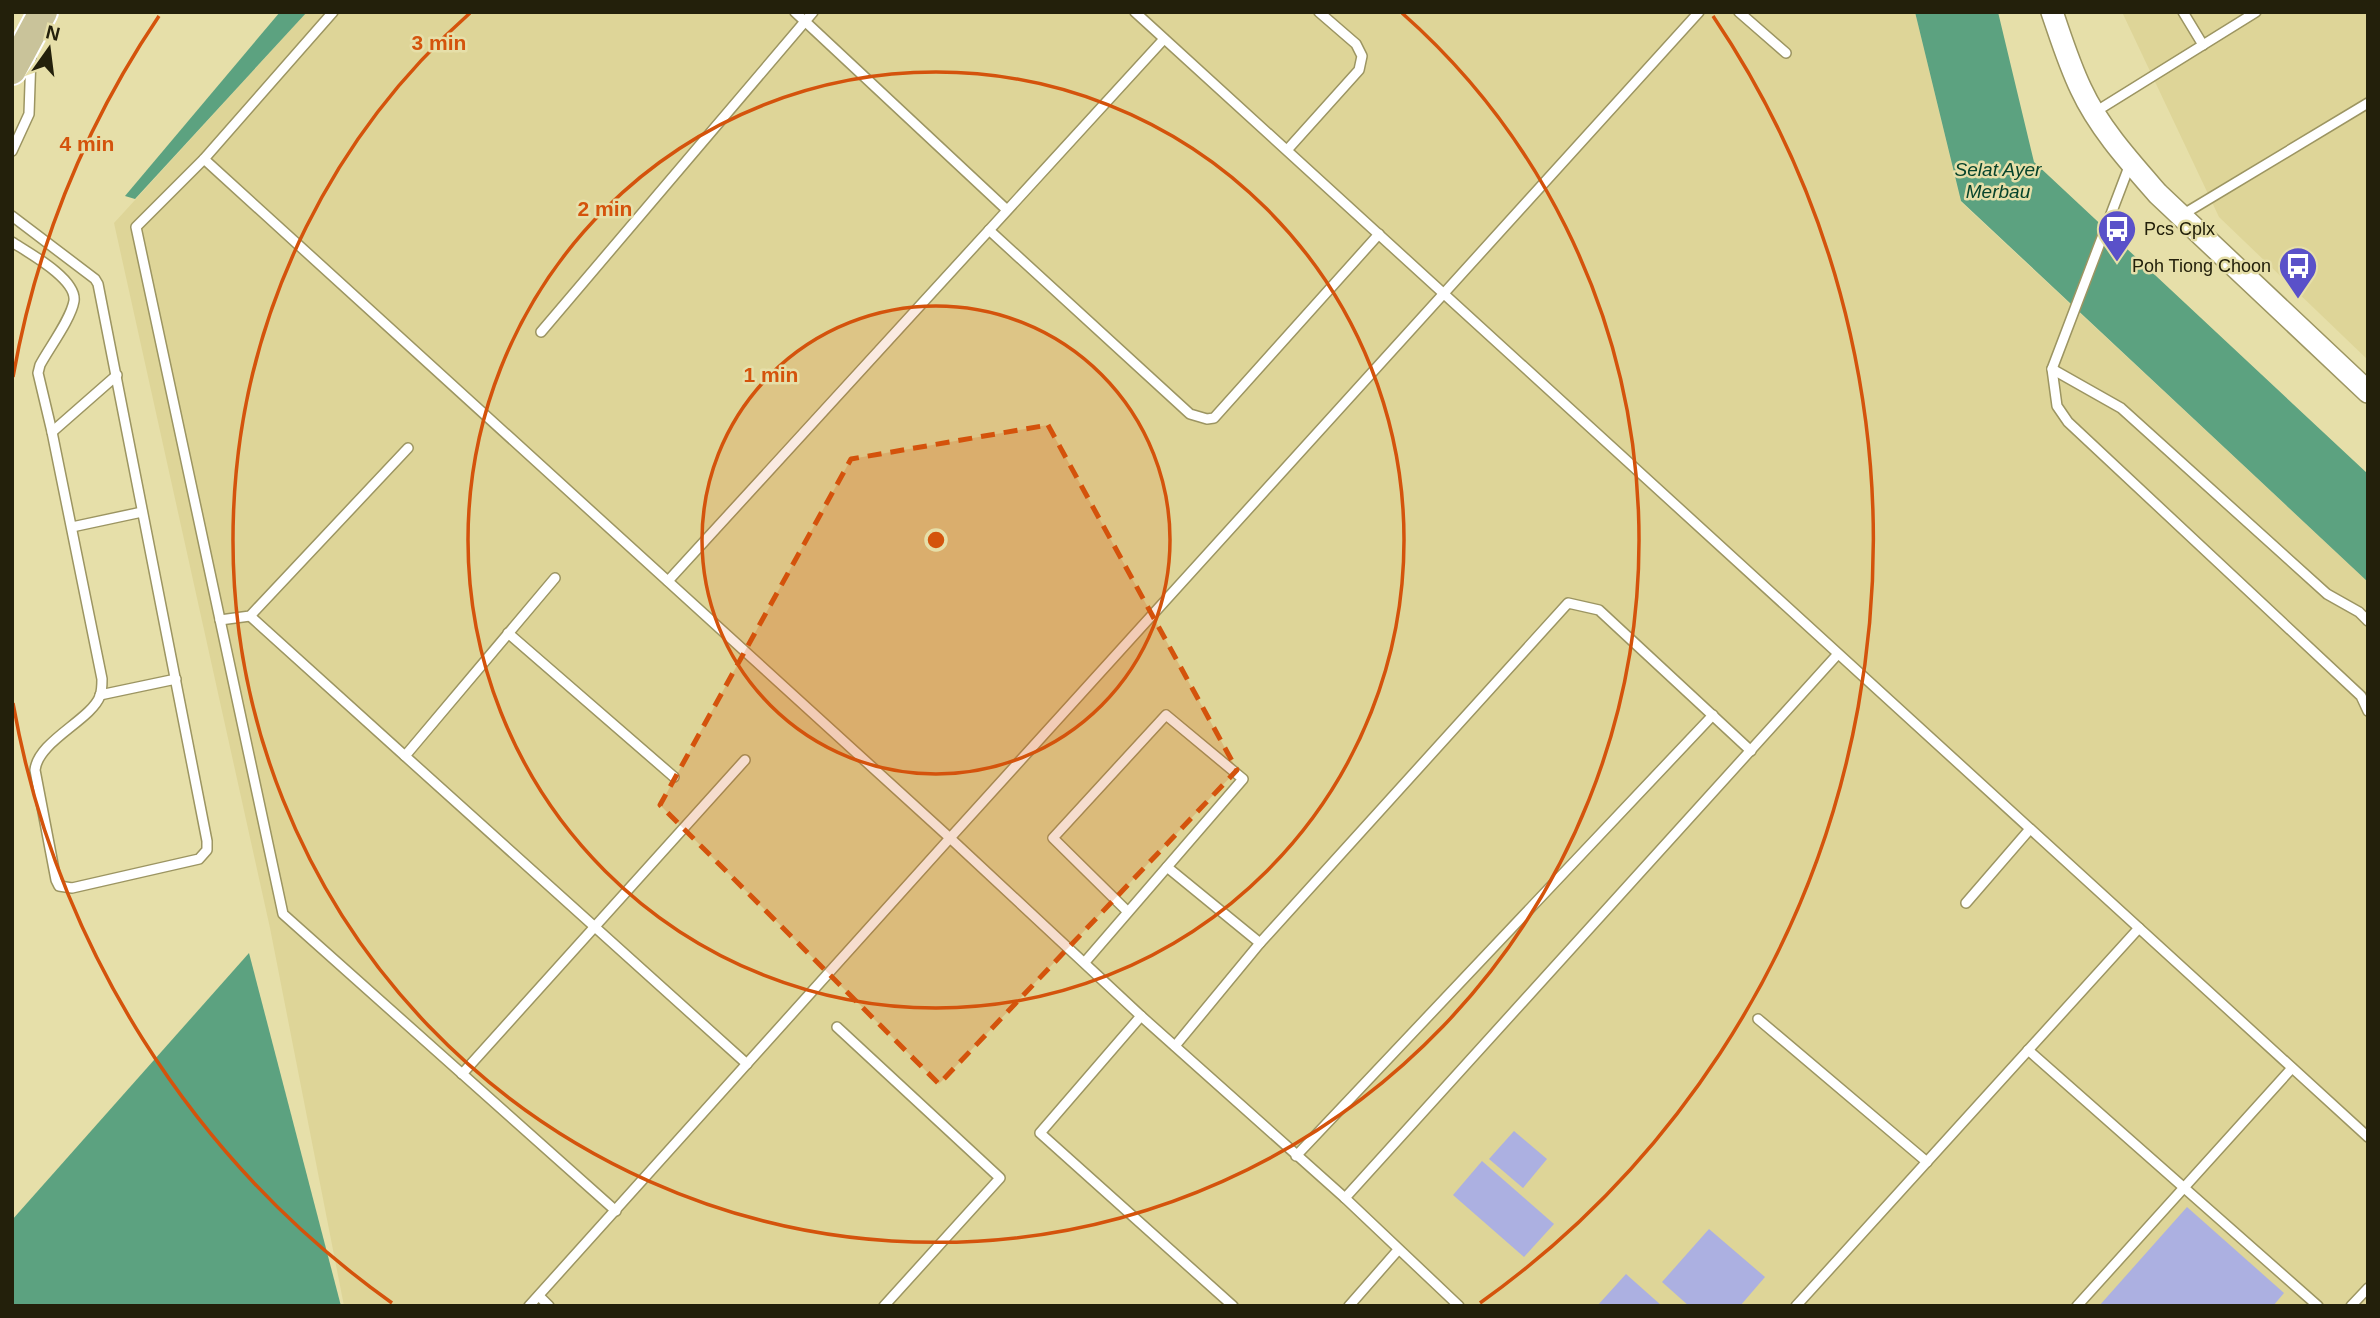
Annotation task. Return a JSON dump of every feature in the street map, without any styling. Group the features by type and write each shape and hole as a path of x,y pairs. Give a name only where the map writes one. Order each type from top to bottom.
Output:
{"main road":[{"path":"12,71 38,24"}],"street":[{"path":"2052,12 2081,90 2130,162 2181,216 2368,392"}],"lane":[{"path":"334,12 204,159 136,227 283,914 616,1211"},
{"path":"794,12 1007,210"},
{"path":"541,332 813,12"},
{"path":"1135,12 2368,1137"},
{"path":"1287,149 1359,70 1362,56 1356,44 1320,12"},
{"path":"529,1306 1699,12"},
{"path":"1739,12 1786,53"},
{"path":"2183,12 2203,45"},
{"path":"2095,112 2256,12"},
{"path":"12,150 29,114 38,24"},
{"path":"668,581 1164,38"},
{"path":"2181,216 2368,103"},
{"path":"204,159 950,838 1141,1016 1345,1198 1459,1306"},
{"path":"2130,162 2052,369 2057,406 2068,422 2361,696 2368,711"},
{"path":"12,216 95,279 117,375 207,841 204,856 199,859 72,888 59,886 56,880 35,770 38,757 96,702 100,695 102,679 38,373 74,301 73,295 56,270 12,242"},
{"path":"989,230 1190,414 1207,419 1214,418 1379,234"},
{"path":"2052,369 2121,408 2327,594 2359,612 2368,621"},
{"path":"52,432 117,375"},
{"path":"220,620 250,616 408,447"},
{"path":"72,527 142,512"},
{"path":"405,756 555,578"},
{"path":"1175,1046 1261,943 1568,603 1599,610 1751,751"},
{"path":"250,616 747,1064"},
{"path":"508,633 674,777"},
{"path":"1345,1198 1837,655"},
{"path":"100,695 176,679"},
{"path":"1085,962 1243,779 1166,715 1053,838 1128,912"},
{"path":"1296,1156 1713,715"},
{"path":"462,1074 745,760"},
{"path":"1966,903 2030,829"},
{"path":"1167,867 1261,943"},
{"path":"1796,1306 2139,928"},
{"path":"1141,1016 1040,1133 1233,1306"},
{"path":"1758,1019 1927,1162"},
{"path":"837,1027 1000,1178 884,1306"},
{"path":"2028,1050 2318,1306"},
{"path":"2077,1306 2292,1068"},
{"path":"1349,1306 1398,1250"},
{"path":"2351,1306 2368,1288"},
{"path":"539,1296 549,1306"}],"highlighted area":[{"path":"1048,425 1237,770 939,1084 660,805 851,459"}],"shaded area":[{"path":"307,12 1915,12 1961,202 2368,582 2368,1306 344,1306 270,928 114,223"},
{"path":"2122,12 2368,12 2368,360 2219,217"}],"water":[{"path":"280,12 307,12 135,199 125,196"},
{"name":"Selat Ayer Merbau","path":"1915,12 1998,12 2034,162 2368,474 2368,582 1961,201"},
{"path":"249,953 341,1306 12,1306 12,1220"}],"building":[{"path":"1514,1131 1547,1159 1523,1188 1489,1159"},
{"path":"1482,1161 1554,1224 1524,1257 1453,1195"},
{"path":"2187,1207 2284,1293 2273,1306 2099,1306"},
{"path":"1709,1229 1765,1277 1740,1306 1689,1306 1662,1282"},
{"path":"1626,1274 1662,1306 1597,1306"}],"place":[{"name":"Pcs Cplx","path":"2117,263"},
{"name":"Poh Tiong Choon","path":"2298,300"}]}
